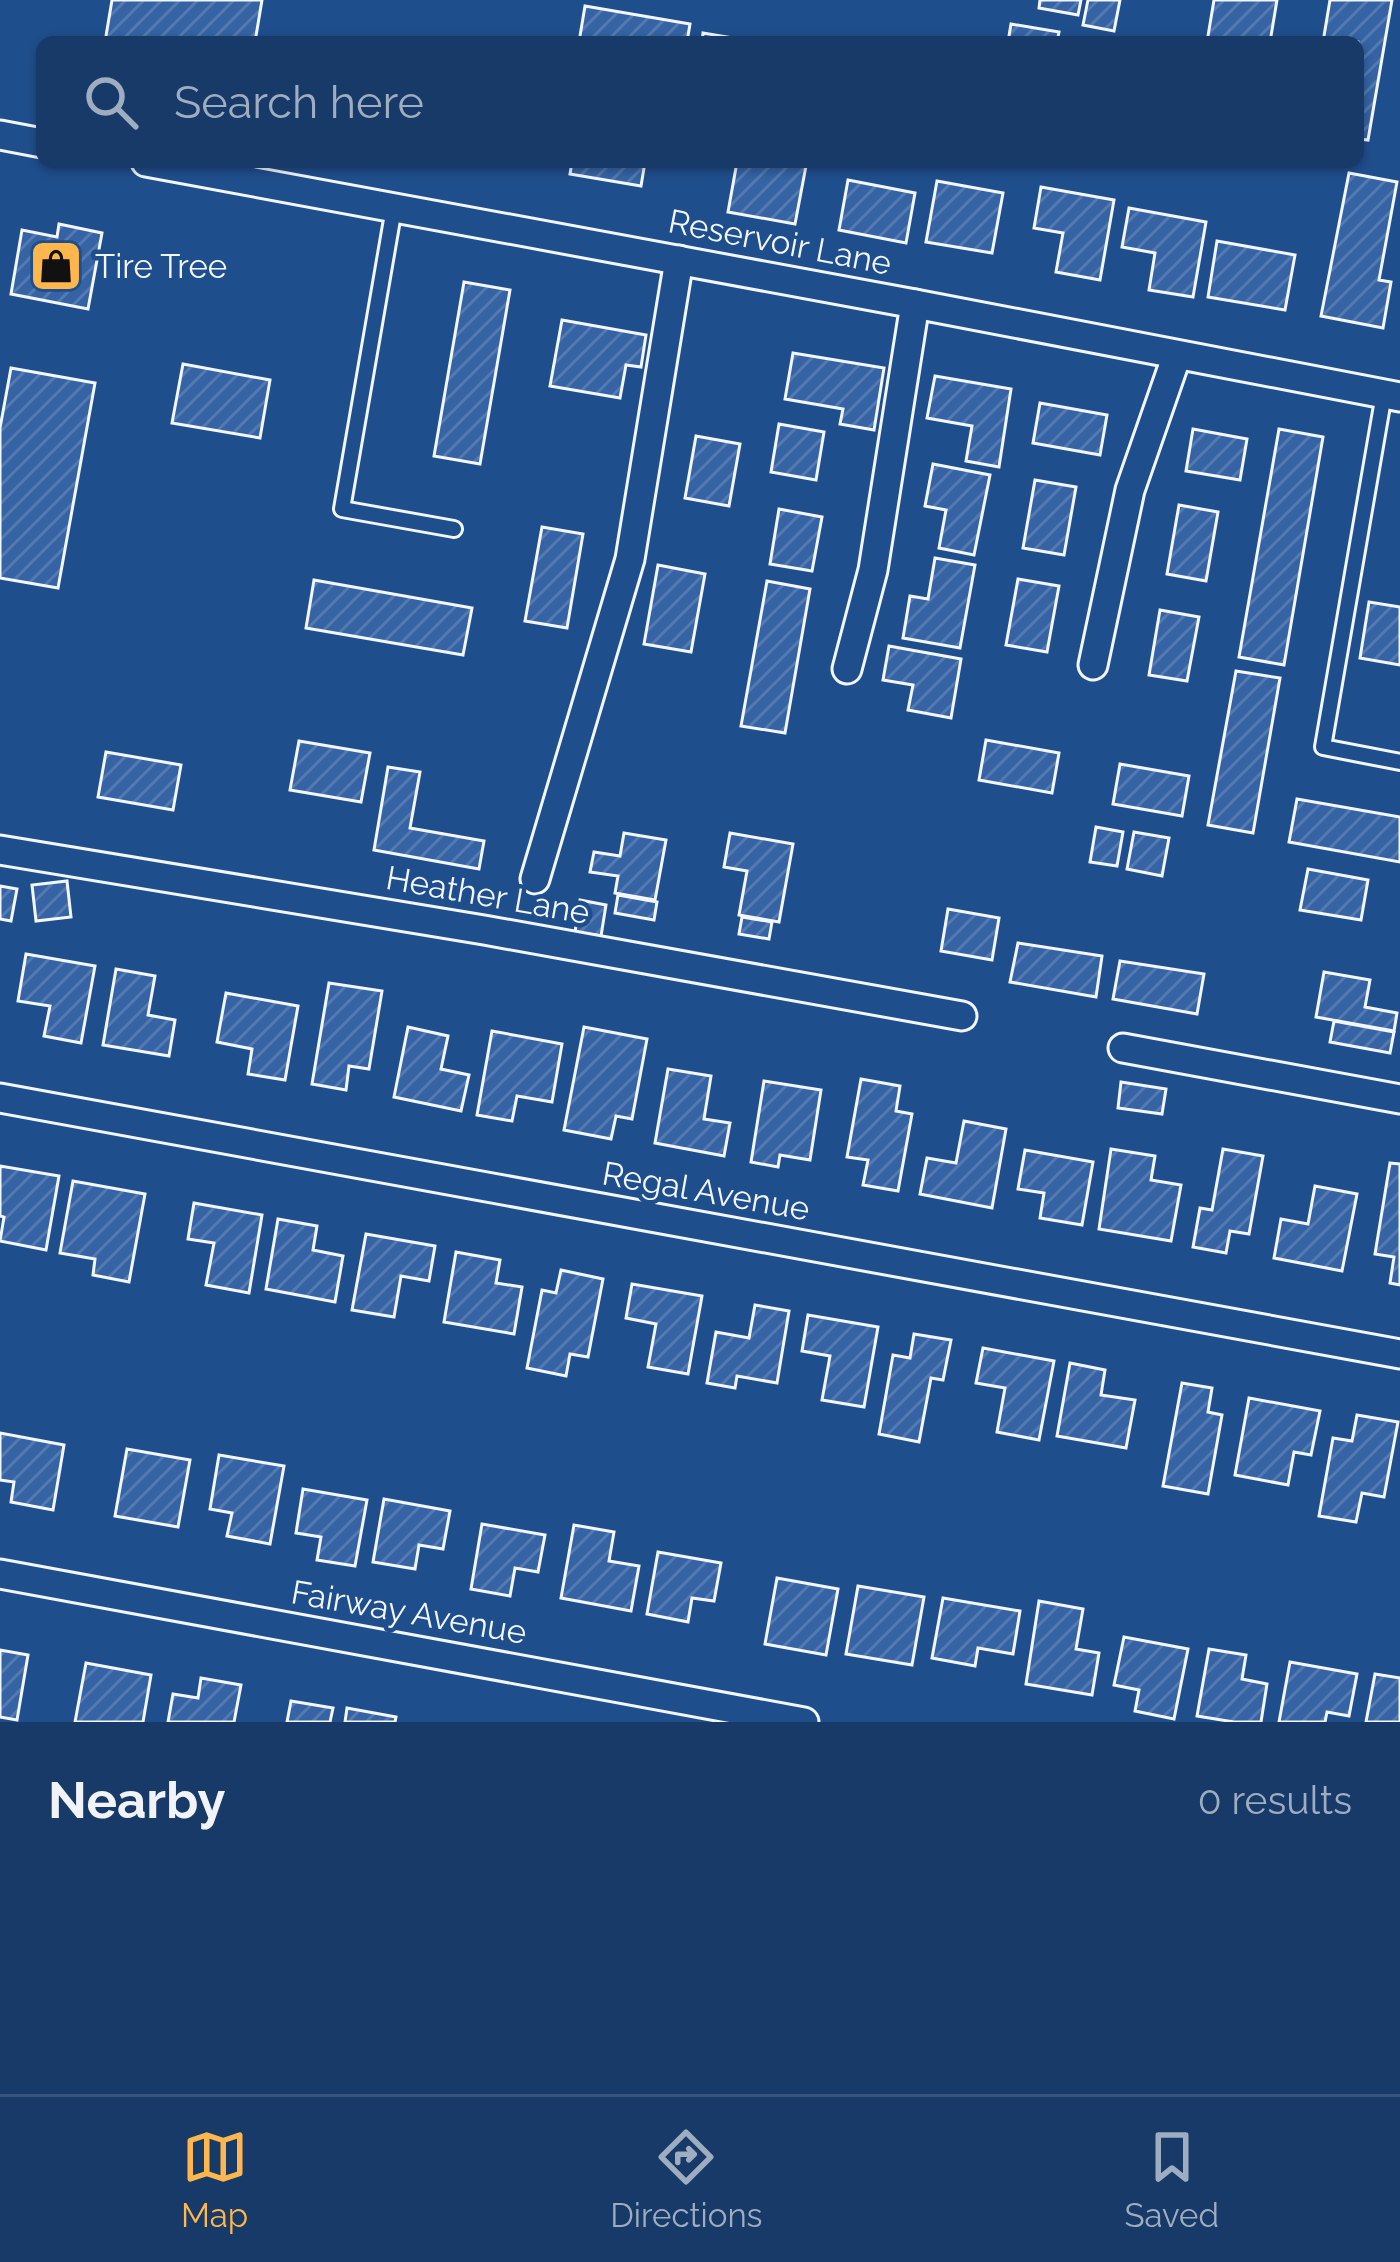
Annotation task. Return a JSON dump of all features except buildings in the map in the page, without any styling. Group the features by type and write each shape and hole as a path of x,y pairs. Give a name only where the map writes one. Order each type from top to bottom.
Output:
{"street":[{"path":"0,135 36,141"},
{"name":"Reservoir Lane","path":"178,168 1392,396"},
{"path":"535,879 630,560 679,260"},
{"path":"847,669 873,570 915,304"},
{"path":"1093,664 1130,490 1177,355"},
{"name":"Heather Lane","path":"0,850 962,1016"},
{"path":"1123,1048 1400,1099"},
{"name":"Regal Avenue","path":"0,1098 1400,1354"},
{"name":"Fairway Avenue","path":"0,1574 805,1722"}],"lane":[{"path":"394,208 341,509 454,529"},
{"path":"1392,396 1323,747 1400,761"}],"place":[{"name":"Tire Tree","path":"56,266"}]}
